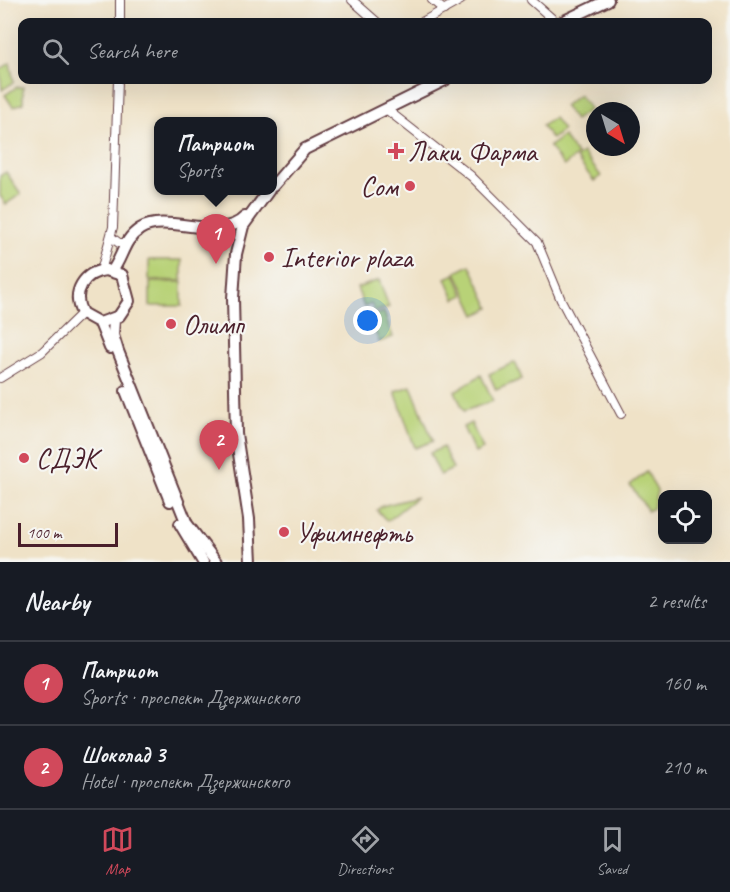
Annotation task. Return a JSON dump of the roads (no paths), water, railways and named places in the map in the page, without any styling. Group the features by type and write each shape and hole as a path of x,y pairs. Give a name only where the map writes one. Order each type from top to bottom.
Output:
{"street":[{"path":"120,0 120,18"},
{"path":"352,0 372,18"},
{"path":"432,0 444,10"},
{"path":"429,18 461,0"},
{"path":"531,0 551,18"},
{"path":"570,18 608,0"},
{"path":"100,323 114,320 127,307 129,301 111,272 118,84"},
{"path":"277,180 305,149 437,84"},
{"path":"386,109 471,176 537,242 561,300 621,414"},
{"path":"111,272 124,243 139,229 154,224 212,227 240,223 263,195"},
{"path":"252,562 249,519 236,434 233,298 238,232 264,195"},
{"path":"203,562 183,530 153,464 100,323 82,313 77,301 78,289 90,275 111,272 127,246 148,231 238,232"},
{"path":"111,237 124,243"},
{"path":"0,378 42,352 82,313"},
{"path":"114,320 113,335 118,351 187,524 216,562"}],"place":[{"name":"Лаки Фарма","path":"396,151"},
{"name":"Сом","path":"410,186"},
{"name":"Interior plaza","path":"269,257"},
{"name":"Патриот","path":"216,264"},
{"name":"Олимп","path":"171,324"},
{"name":"СДЭК","path":"24,458"},
{"name":"Шоколад 3","path":"219,470"},
{"name":"Уфимнефть","path":"284,532"}]}
